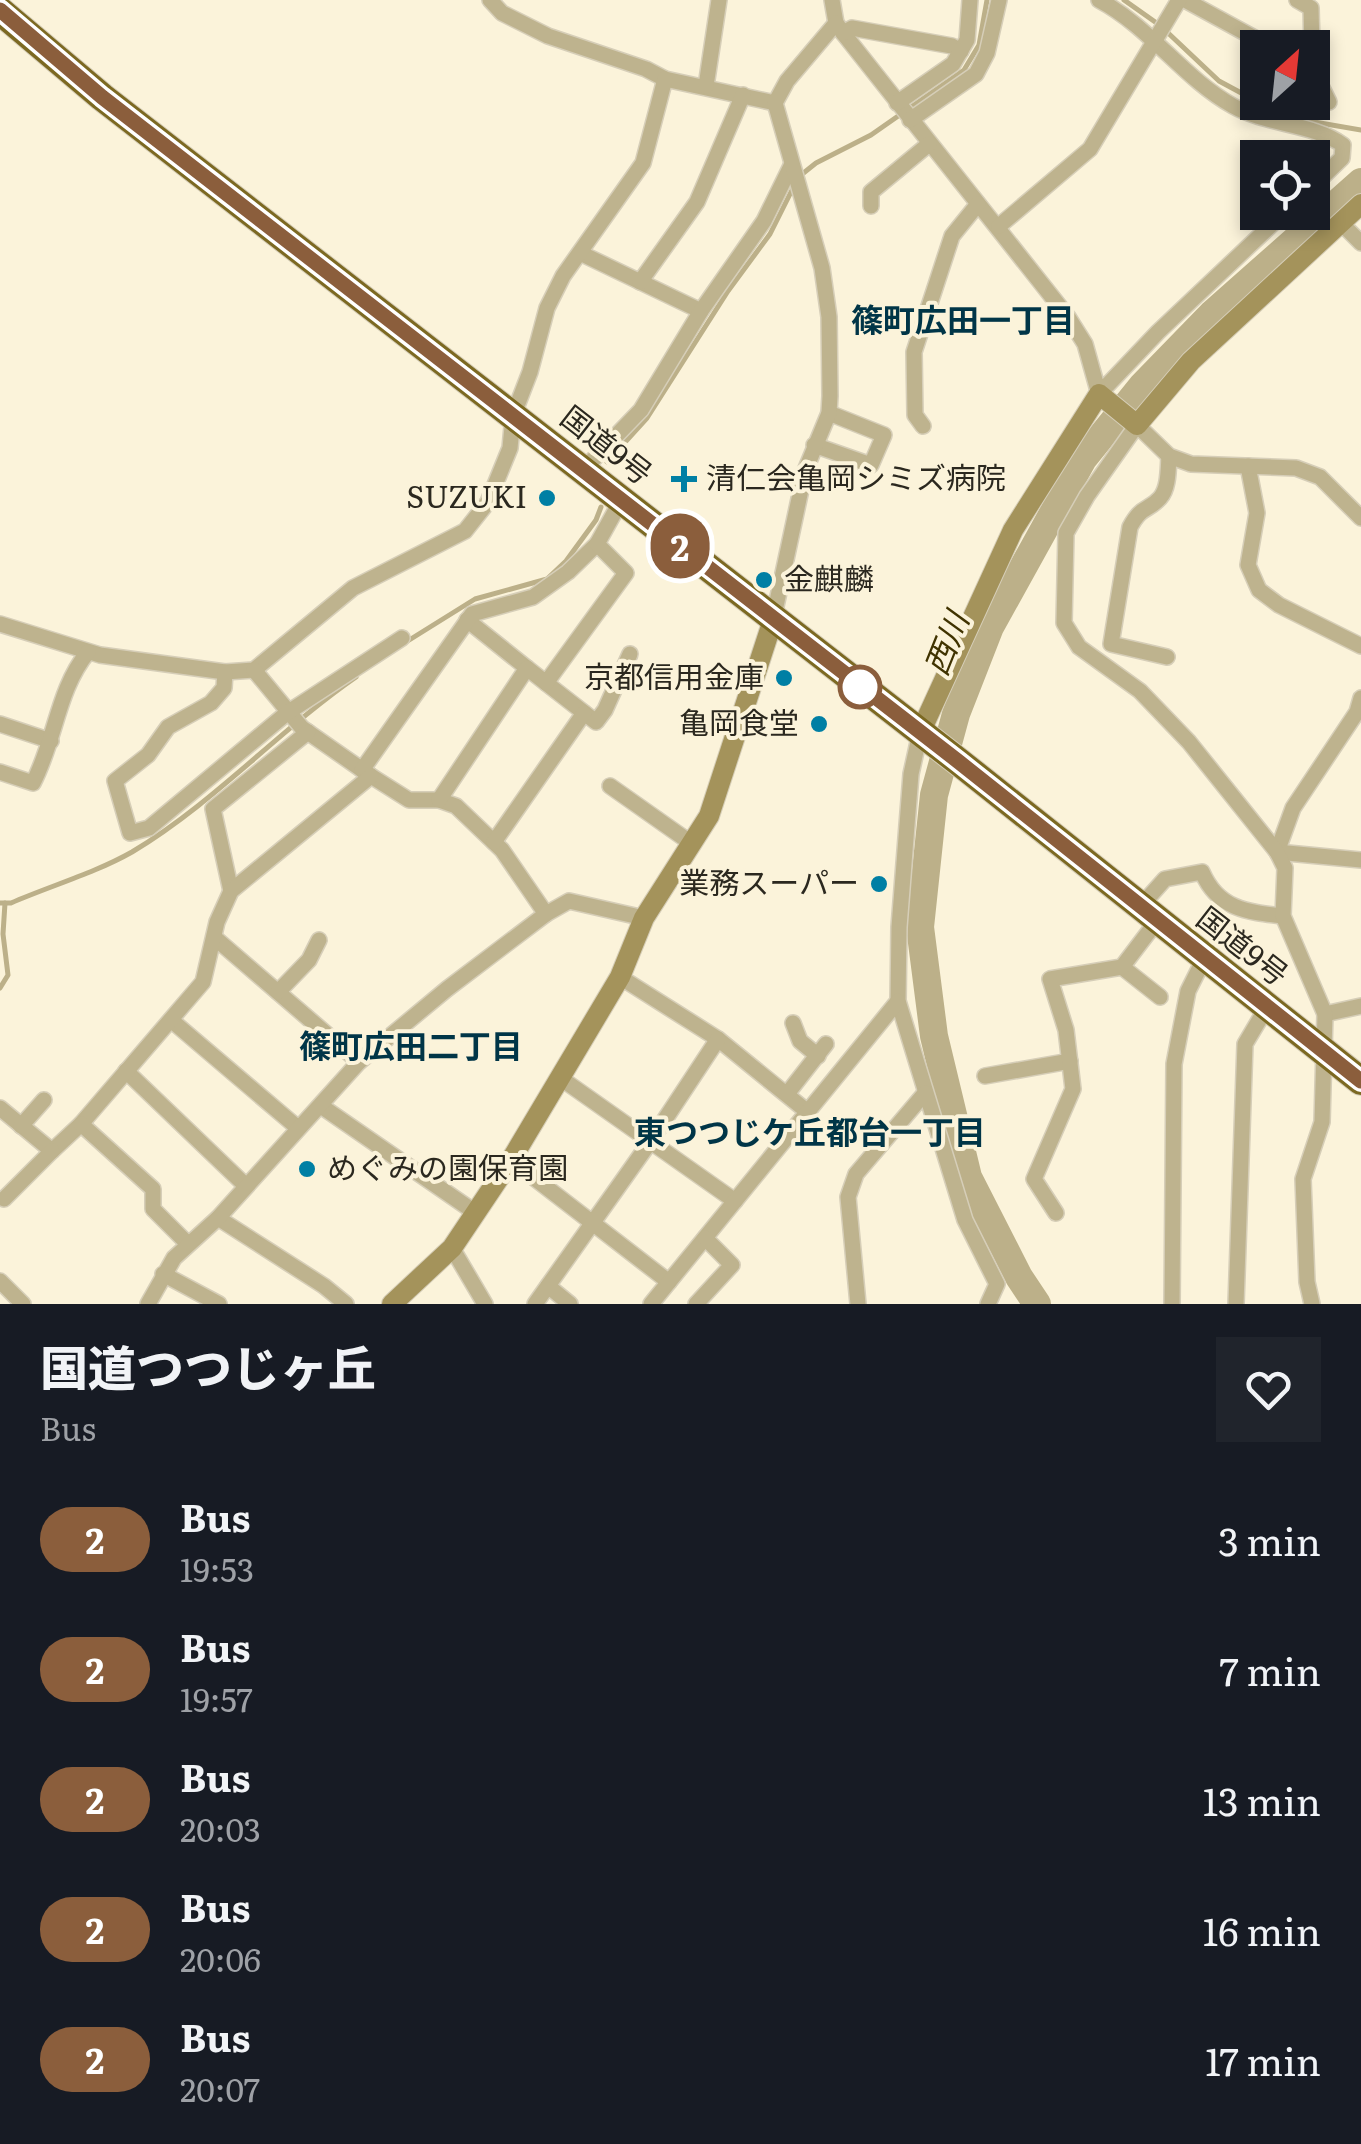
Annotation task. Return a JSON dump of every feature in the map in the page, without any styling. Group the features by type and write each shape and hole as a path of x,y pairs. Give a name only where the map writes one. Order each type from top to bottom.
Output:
{"highway":[{"name":"国道9号","path":"0,10 102,97 959,762 1361,1081"}],"street":[{"path":"490,0 502,12 548,36 664,79 774,103"},
{"path":"706,86 719,0"},
{"path":"832,0 839,28 1068,316 1085,344 1103,397 1169,456 1191,464 1296,468 1320,477 1361,518"},
{"path":"897,103 954,64 967,40 970,0"},
{"path":"910,120 976,74 987,53 999,0"},
{"path":"1098,0 1122,12 1206,88 1234,106 1273,122 1332,137 1343,145 1342,158 1330,169"},
{"path":"999,226 1090,149 1182,0 1240,31"},
{"path":"1296,0 1311,8 1312,30"},
{"path":"392,1304 452,1248 476,1214 620,977 644,918 709,816 774,620 791,528 814,445 829,412 829,317 822,268 774,103 787,81 839,28 952,46 961,51"},
{"path":"0,624 88,652 226,672 254,670 353,588 465,530 488,502 510,448 514,416 547,308 580,252 642,163 664,79"},
{"path":"640,282 697,202 742,95"},
{"path":"870,206 871,192 929,144"},
{"path":"584,470 641,410 701,310 764,221 791,166"},
{"path":"922,426 915,415 914,352 952,236 978,204"},
{"path":"1312,1304 1307,1282 1303,1179 1322,1122 1326,1030 1324,1014 1283,916 1285,868 1277,852 1188,742 1140,690 1079,647 1064,623 1066,533 1133,422 1191,361 1361,204"},
{"path":"1342,223 1361,243"},
{"path":"988,1304 998,1284 965,1220 898,1001 899,927 912,774 1013,530 1103,397 1158,332 1266,230"},
{"path":"580,252 701,310"},
{"path":"814,445 871,465 884,434 829,412"},
{"path":"1167,657 1111,644 1130,527 1139,510 1158,500 1165,490 1169,456"},
{"path":"1248,466 1257,513 1248,565 1259,590 1279,605 1361,646"},
{"path":"4,1199 81,1124 203,982 217,922 231,892 367,773 472,614 534,597 568,572 597,544 622,499"},
{"path":"546,683 626,572 597,544"},
{"path":"467,620 596,722 630,654"},
{"path":"226,672 224,688 211,702 168,728 148,755 114,781 130,833 149,828 288,713 402,638"},
{"path":"0,772 34,783 70,674 88,652"},
{"path":"439,800 527,668"},
{"path":"254,670 308,732 367,773 408,800 439,800 456,806 494,842 546,914"},
{"path":"1277,852 1293,808 1357,712 1361,698"},
{"path":"494,842 584,713"},
{"path":"0,724 51,741"},
{"path":"231,892 212,810 308,732"},
{"path":"610,786 692,843"},
{"path":"1277,852 1361,860"},
{"path":"1122,967 1164,879 1202,872 1209,888 1224,904 1283,916"},
{"path":"148,1304 187,1243 218,1218 359,1062 546,914 569,901 644,918"},
{"path":"215,938 359,1062"},
{"path":"278,992 309,960 320,940"},
{"path":"1172,1304 1174,1064 1188,992 1204,959"},
{"path":"1056,1213 1034,1180 1073,1089 1066,1030 1050,979 1122,967 1160,998"},
{"path":"620,977 718,1039 809,1113"},
{"path":"651,1304 898,1001"},
{"path":"1324,1014 1361,1006"},
{"path":"1236,1304 1245,1044 1268,1007"},
{"path":"171,1020 298,1128"},
{"path":"788,1094 822,1050 800,1041 793,1023"},
{"path":"535,1304 718,1039"},
{"path":"985,1076 1070,1062"},
{"path":"126,1071 246,1186"},
{"path":"558,1078 736,1201"},
{"path":"858,1304 848,1197 856,1174 925,1093"},
{"path":"21,1126 44,1100"},
{"path":"321,1106 476,1214"},
{"path":"0,1108 52,1151"},
{"path":"81,1124 153,1189 153,1209 187,1243"},
{"path":"512,1160 669,1282"},
{"path":"218,1218 346,1304"},
{"path":"696,1304 732,1264 705,1238"},
{"path":"452,1248 485,1304"},
{"path":"164,1274 219,1304"},
{"path":"0,1282 23,1304"},
{"path":"548,1286 570,1304"}],"waterway":[{"path":"801,175 871,135 964,70 979,45 987,0"},
{"path":"1124,0 1158,24"},
{"path":"1166,31 1219,81 1240,92"},
{"path":"1303,120 1361,130"},
{"name":"西川","path":"1037,1304 968,1177 934,1036 920,927 934,795 956,714 990,627 1083,459 1142,386 1212,314 1361,182"},
{"path":"607,462 647,418 728,291 770,234 795,184"},
{"path":"406,642 475,599 547,579 566,561 601,507"},
{"path":"0,903 11,903 88,873 162,833 356,677"},
{"path":"0,988 8,975 3,934 5,903"}],"bus line":[{"name":"2","path":"0,10 102,97 959,762 1138,908 1361,1081"}],"place":[{"name":"清仁会亀岡シミズ病院","path":"684,479"},
{"name":"SUZUKI","path":"547,498"},
{"name":"金麒麟","path":"764,580"},
{"name":"京都信用金庫","path":"784,678"},
{"name":"亀岡食堂","path":"819,724"},
{"name":"業務スーパー","path":"879,884"},
{"name":"めぐみの園保育園","path":"307,1169"}],"district":[{"name":"篠町広田一丁目","path":"963,321"},
{"name":"篠町広田二丁目","path":"411,1047"},
{"name":"東つつじケ丘都台一丁目","path":"810,1133"}]}
